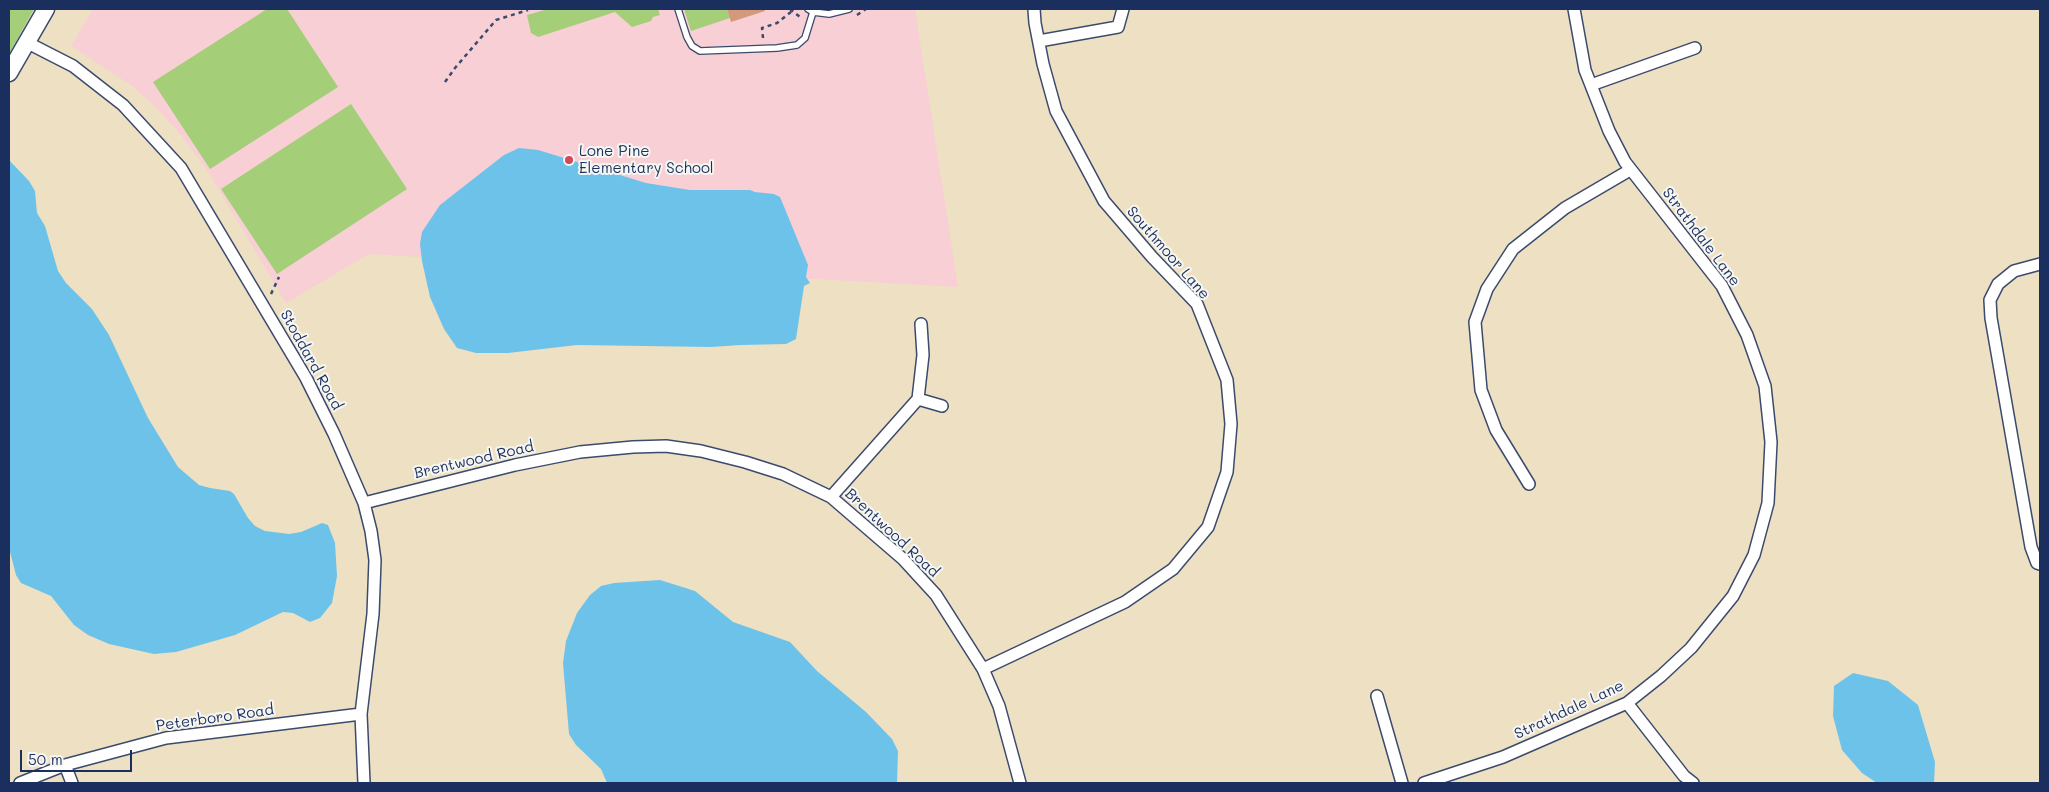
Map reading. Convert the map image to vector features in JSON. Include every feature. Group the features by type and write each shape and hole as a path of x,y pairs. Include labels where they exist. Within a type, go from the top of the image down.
{"street":[{"path":"9,73 46,9"},
{"name":"Southmoor Lane","path":"983,669 1125,602 1173,569 1208,527 1227,472 1230,434 1227,380 1197,304 1152,257 1104,201 1056,111 1039,41 1034,9"},
{"path":"1039,41 1118,27 1123,9"},
{"name":"Strathdale Lane","path":"1424,783 1503,757 1627,703 1661,676 1691,648 1733,596 1754,554 1768,503 1771,442 1765,386 1747,335 1722,286 1630,170 1609,131 1585,70 1574,9"},
{"name":"Stoddard Road","path":"26,42 73,66 123,105 181,168 262,301 306,378 364,503 371,531 375,560 373,614 361,714 364,783"},
{"path":"1591,85 1695,48"},
{"path":"1529,484 1496,430 1481,390 1475,322 1487,289 1513,249 1565,208 1630,170"},
{"path":"2040,264 2014,271 1998,284 1990,300 2031,547 2036,563 2040,564"},
{"path":"831,496 918,399 923,354 921,324"},
{"path":"918,399 942,406"},
{"name":"Brentwood Road","path":"364,503 515,464 616,448 666,446 701,451 783,474 831,496 903,560 936,595 983,669 999,706 1020,783"},
{"path":"1377,696 1402,783"},
{"path":"1627,703 1684,776 1693,783"},
{"name":"Peterboro Road","path":"20,783 65,765 166,738 361,714"},
{"path":"65,765 72,783"}],"lane":[{"path":"678,9 687,37 692,46 700,52 763,49 797,45 805,38 810,10 829,14 849,9"}],"path":[{"path":"445,82 454,68 496,20 529,9"},
{"path":"763,49 762,28 782,20 792,11"},
{"path":"262,301 274,289 279,277"}],"shaded area":[{"name":"Lone Pine Elementary School","path":"93,9 915,9 958,287 369,254 286,303 207,170 181,135 156,107 131,85 71,46"}],"green space":[{"path":"9,9 34,9 9,54"},
{"path":"267,9 287,9 338,87 210,169 153,82"},
{"path":"548,9 658,9 660,15 653,17 651,21 632,27 615,12 538,37 531,33 527,15"},
{"path":"684,9 727,9 730,18 691,31"},
{"path":"351,104 407,189 277,274 221,189"}],"water":[{"path":"519,148 538,150 646,183 690,190 750,190 774,194 780,197 808,265 806,277 810,283 804,286 796,339 786,344 711,347 577,345 508,353 476,353 457,348 444,329 430,297 422,261 420,244 422,232 440,205 504,155"},
{"path":"9,160 29,181 35,191 37,213 45,226 58,271 66,283 92,309 109,335 148,418 178,467 199,485 230,491 234,494 255,526 265,531 289,534 301,532 322,523 328,525 335,543 337,576 332,603 320,618 310,622 293,613 283,612 235,635 176,652 154,654 109,644 88,635 74,625 51,596 21,583 16,575 9,548"},
{"path":"660,580 695,591 733,622 790,642 817,671 866,712 892,739 898,751 897,783 607,783 601,769 576,745 569,734 563,663 566,641 577,613 590,595 601,586 614,583"},
{"path":"1853,673 1888,681 1918,705 1935,762 1934,783 1877,783 1862,773 1842,750 1833,716 1834,686"}],"building":[{"path":"727,9 764,9 765,11 731,22"}],"place":[{"name":"Lone Pine Elementary School","path":"569,160"}]}
